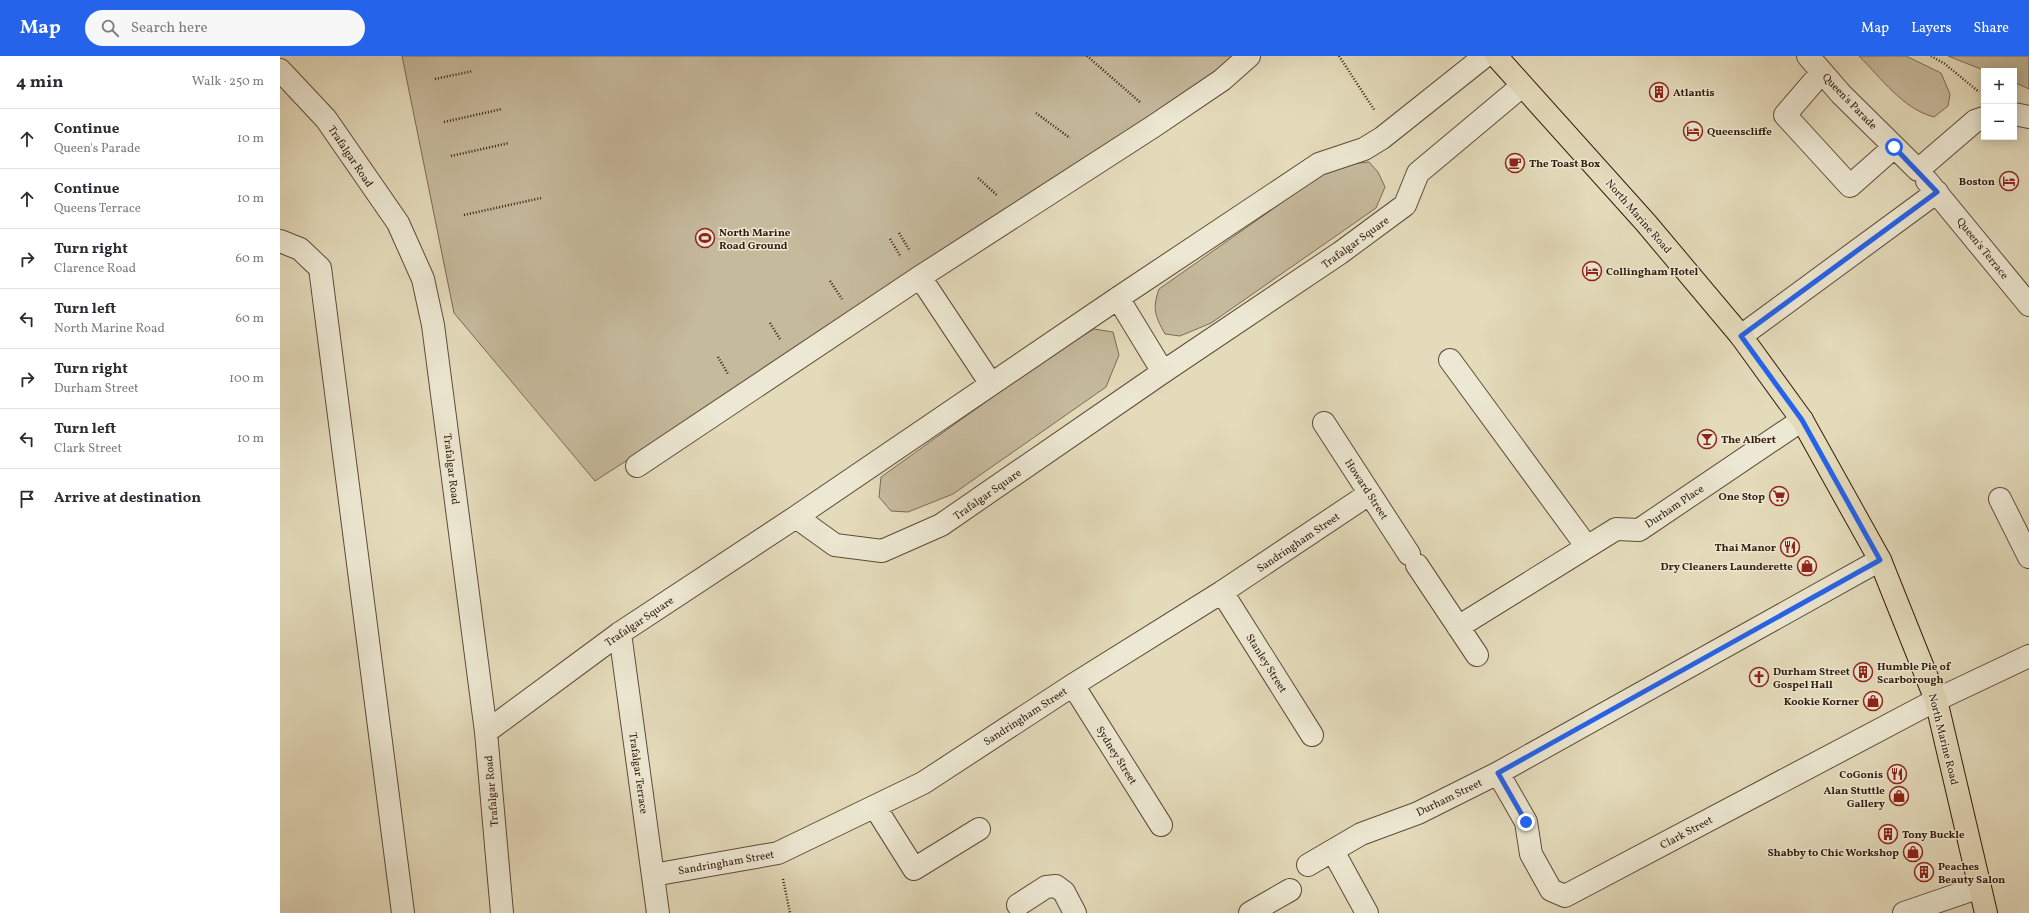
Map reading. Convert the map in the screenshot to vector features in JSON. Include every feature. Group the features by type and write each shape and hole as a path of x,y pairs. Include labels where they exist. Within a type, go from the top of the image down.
{"main road":[{"name":"North Marine Road","path":"1496,56 1646,223 1741,336 1802,420 1880,560 1936,700 1986,913"}],"street":[{"path":"637,466 920,277 1222,80 1249,56"},
{"name":"Trafalgar Square","path":"486,732 620,633 1319,164 1364,149 1391,132 1485,56"},
{"name":"Queen's Parade","path":"1808,56 1841,94 1918,170"},
{"name":"Trafalgar Road","path":"280,70 326,119 398,223 423,279 433,325 486,732 502,913"},
{"path":"1822,72 1784,115 1850,186 1894,147"},
{"name":"Trafalgar Square","path":"796,516 835,545 882,551 941,525 1163,372 1340,253 1405,205 1418,173 1522,86"},
{"path":"2017,115 2029,117"},
{"path":"1918,170 1975,121 1981,119"},
{"name":"Queen's Terrace","path":"1918,170 2029,305"},
{"path":"1741,336 1937,192"},
{"path":"280,241 300,249 320,268 403,913"},
{"path":"920,277 991,384"},
{"path":"1118,298 1163,372"},
{"path":"1450,360 1586,547"},
{"name":"Durham Place","path":"1458,627 1616,529 1639,530 1802,420"},
{"name":"Howard Street","path":"1324,423 1369,494 1477,655"},
{"name":"Sandringham Street","path":"653,875 778,853 922,783 1222,592 1369,494"},
{"path":"2000,499 2029,557"},
{"name":"Durham Street","path":"1308,865 1361,834 1418,813 1498,773 1880,560"},
{"name":"Stanley Street","path":"1222,592 1312,734"},
{"name":"Trafalgar Terrace","path":"620,633 658,913"},
{"path":"1936,700 2029,656"},
{"name":"Sydney Street","path":"1074,685 1161,825"},
{"name":"Clark Street","path":"1498,773 1526,822 1531,854 1551,890 1565,896 1936,700"},
{"path":"875,807 914,869 979,829"},
{"path":"1333,851 1367,913"},
{"path":"1018,905 1046,887 1056,886 1064,892 1075,913"},
{"path":"1904,913 1980,886"},
{"path":"1253,912 1290,890"}],"path":[{"path":"1087,56 1143,104"},
{"path":"1339,56 1379,118 1391,132"},
{"path":"1931,56 1945,64 1981,94"},
{"path":"434,79 473,71"},
{"path":"444,122 502,109"},
{"path":"1036,113 1070,138"},
{"path":"451,156 509,143"},
{"path":"978,178 1000,198"},
{"path":"464,215 541,198"},
{"path":"899,233 913,256"},
{"path":"890,239 904,262"},
{"path":"830,281 844,302"},
{"path":"770,323 782,343"},
{"path":"718,357 729,374"},
{"path":"778,853 790,913"}],"shaded area":[{"name":"North Marine Road Ground","path":"402,56 1234,56 1206,85 1088,163 595,481 454,313"},
{"path":"1859,56 1906,56 1941,73 1950,94 1948,106 1934,117 1912,107 1893,92"},
{"path":"1948,56 2029,56 2029,89 2017,83 2017,68 1981,69"},
{"path":"1369,162 1378,172 1385,187 1376,208 1211,323 1180,336 1165,334 1157,317 1155,307 1159,289 1324,173 1350,164"},
{"path":"1094,329 1113,332 1119,355 1106,387 953,494 908,512 891,511 879,497 881,477 1061,348"}],"place":[{"name":"Atlantis","path":"1659,92"},
{"name":"Queenscliffe","path":"1693,131"},
{"name":"The Toast Box","path":"1515,163"},
{"name":"Boston","path":"2009,181"},
{"name":"North Marine Road Ground","path":"705,238"},
{"name":"Collingham Hotel","path":"1592,271"},
{"name":"The Albert","path":"1707,439"},
{"name":"One Stop","path":"1779,496"},
{"name":"Thai Manor","path":"1790,547"},
{"name":"Dry Cleaners Launderette","path":"1807,566"},
{"name":"Humble Pie of Scarborough","path":"1863,672"},
{"name":"Durham Street Gospel Hall","path":"1759,677"},
{"name":"Kookie Korner","path":"1873,701"},
{"name":"CoGonis","path":"1897,774"},
{"name":"Alan Stuttle Gallery","path":"1899,796"},
{"name":"Tony Buckle","path":"1888,834"},
{"name":"Shabby to Chic Workshop","path":"1913,852"},
{"name":"Peaches Beauty Salon","path":"1924,872"}],"route":[{"path":"1526,822 1498,773 1880,560 1802,420 1741,336 1937,192 1918,170 1894,147"}]}
